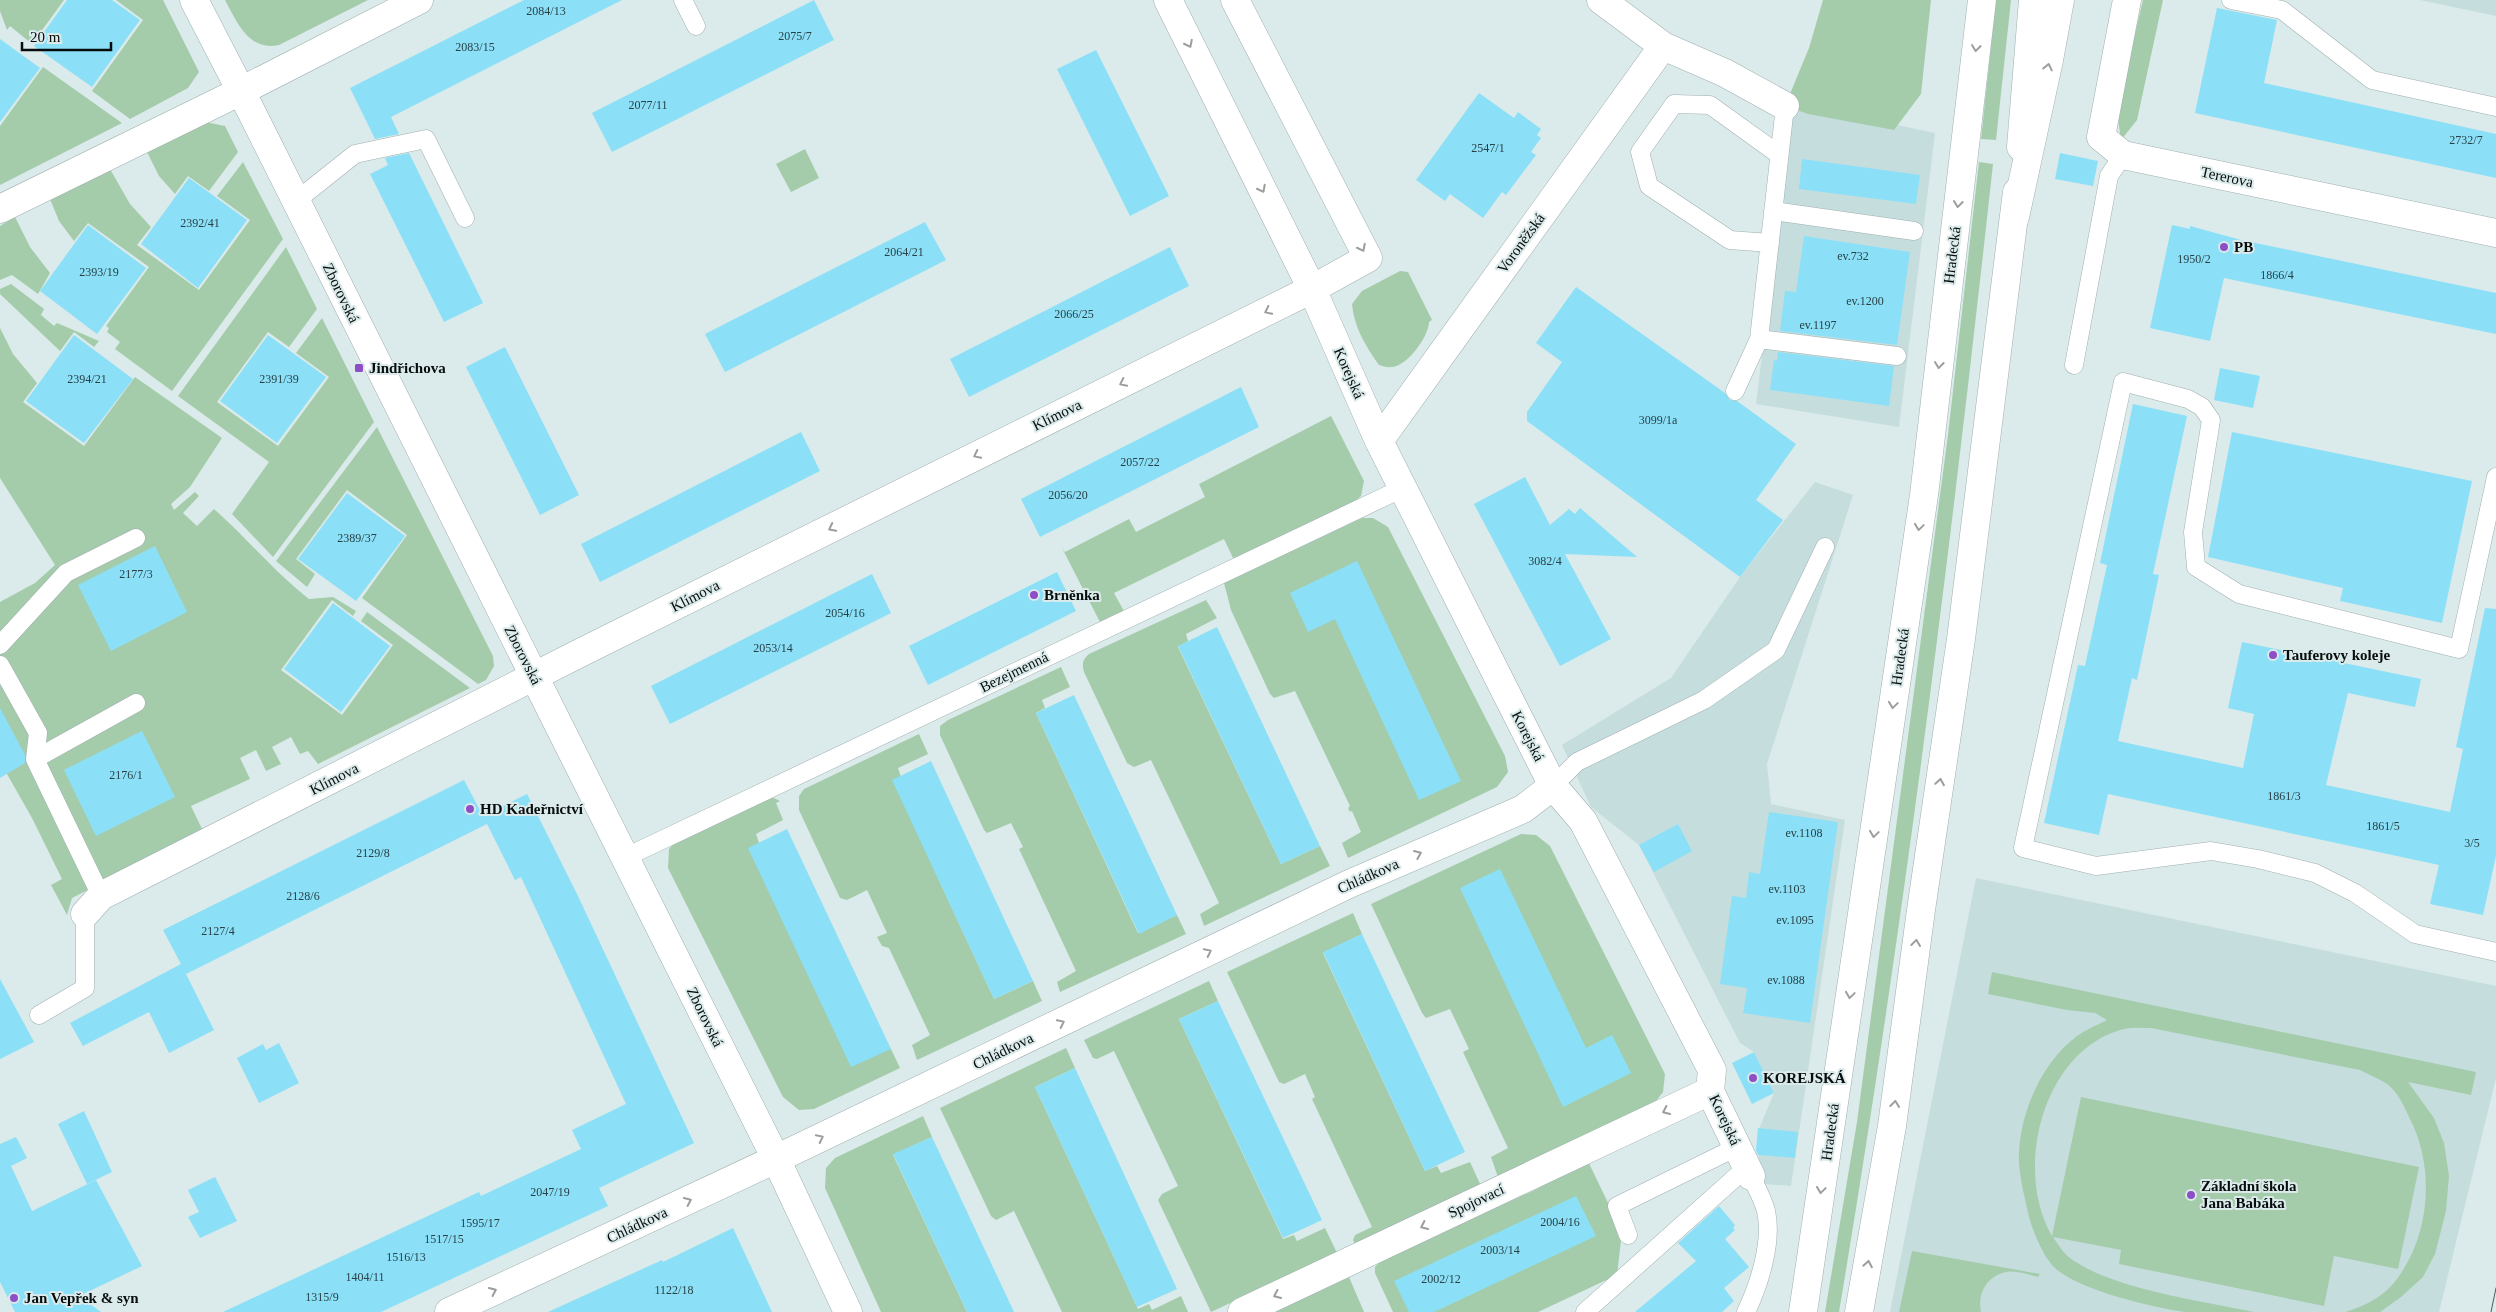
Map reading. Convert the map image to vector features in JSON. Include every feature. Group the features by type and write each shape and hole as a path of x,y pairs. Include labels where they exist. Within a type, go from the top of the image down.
{"main road":[{"name":"Zborovská","path":"194,0 533,677 626,857 776,1159 848,1312"},
{"path":"0,209 241,91 419,0"},
{"name":"Korejská","path":"1168,0 1312,289 1379,441 1553,786 1583,821 1712,1070 1710,1090 1745,1163"},
{"path":"1235,0 1368,258 1312,289"},
{"path":"1602,0 1663,46 1725,73 1785,106"},
{"name":"Hradecká","path":"1803,1312 1924,495 1982,0"},
{"path":"1859,1312 1892,1126 1920,910 1961,639 2015,217 2033,0"},
{"path":"2015,217 2060,0"},
{"name":"Tererova","path":"2127,0 2101,137 2123,155 2496,233"},
{"name":"Voroněžská","path":"1379,441 1663,46"},
{"name":"Klímova","path":"93,905 533,677 1312,289"},
{"name":"Chládkova","path":"449,1312 776,1159 1349,884 1523,809 1553,786"},
{"name":"Spojovací","path":"1242,1312 1710,1090"}],"lane":[{"path":"683,0 696,26"},
{"path":"2231,0 2282,10 2372,80 2496,107"},
{"path":"1770,243 1730,240 1649,186 1640,152 1674,104 1692,104 1710,105 1778,154"},
{"path":"1735,391 1759,339 1774,211 1778,154 1785,106"},
{"path":"296,201 355,154 426,138 465,218"},
{"path":"2074,365 2109,176 2123,155"},
{"path":"1774,211 1914,231"},
{"path":"1759,339 1896,356"},
{"path":"2496,478 2459,649 2239,594 2196,567 2193,532 2211,420 2202,407 2188,399 2123,382 2023,848 2096,866 2211,851 2258,859 2315,872 2355,893 2416,934 2496,952"},
{"name":"Bezejmenná","path":"626,857 1403,488"},
{"path":"0,645 66,572 136,538"},
{"path":"1553,786 1577,762 1704,700 1776,650 1825,547"},
{"path":"0,666 38,733 35,759 93,905 84,988 40,1015"},
{"path":"35,759 136,703"},
{"path":"1628,1235 1617,1206 1745,1163"},
{"path":"1585,1312 1745,1163"},
{"path":"1745,1163 1766,1211 1768,1228 1756,1293 1746,1312"}],"shaded area":[{"path":"2420,0 2496,0 2496,16"},
{"path":"1793,103 1935,133 1899,427 1756,404"},
{"path":"1815,482 1853,495 1767,764 1771,804 1845,820 1791,1186 1762,1184 1759,1168 1759,1129 1774,1093 1754,1052 1740,1043 1639,845 1591,807 1562,745 1671,678 1740,577"},
{"name":"Základní škola Jana Babáka","path":"1976,878 2496,986 2496,1078 2439,1312 1890,1312"}],"green space":[{"path":"0,0 64,0 32,44 10,26 7,30 0,11"},
{"path":"116,0 163,0 199,72 188,88 130,119 92,91 143,20"},
{"path":"225,0 368,0 279,45 269,46 252,40 245,33 239,26"},
{"path":"1823,0 1931,0 1921,94 1894,130 1808,114 1785,106 1809,48"},
{"path":"1996,0 2011,0 1996,140 1981,139"},
{"path":"2143,0 2163,0 2137,120 2121,140 2117,112"},
{"path":"43,67 122,123 0,185 0,126"},
{"path":"205,122 225,126 238,152 209,191 188,176 175,194 159,176 146,150"},
{"path":"805,149 819,178 791,192 776,164"},
{"path":"243,162 283,239 172,391 115,349 120,342 107,332 109,328 106,326 149,267 88,223 74,241 59,221 50,199 110,169 130,204 151,227 137,245 199,290 250,220 217,196"},
{"path":"1979,162 1993,164 1943,596 1905,883 1839,1312 1825,1312 1857,1122 1948,435"},
{"path":"15,217 30,247 50,273 38,294 12,275 0,280 0,226"},
{"path":"286,247 317,309 289,347 268,332 217,402 278,446 329,377 296,353 322,318 374,422 273,557 232,514 269,462 178,396"},
{"path":"1400,271 1408,272 1432,320 1429,322 1425,335 1416,350 1404,362 1397,366 1387,367 1379,365 1365,344 1355,321 1352,304 1362,291"},
{"path":"11,284 44,309 41,315 54,326 57,323 99,341 94,347 74,332 60,351 0,294 0,289"},
{"path":"0,328 13,354 37,383 23,402 84,446 135,377 222,438 190,487 171,504 174,510 195,492 199,496 183,513 197,526 214,509 284,578 309,599 333,597 356,611 353,616 332,600 281,670 342,715 393,645 361,621 367,612 470,688 318,764 308,751 300,754 291,737 272,747 281,764 266,771 256,750 240,758 250,779 191,806 203,831 72,898 67,915 51,885 62,879 32,818 7,774 0,709 0,602 35,583 55,565 0,478"},
{"path":"1331,416 1364,481 1361,496 1351,505 1234,560 1224,539 1114,593 1125,613 1101,624 1062,548 1065,552 1129,519 1136,532 1205,497 1199,484"},
{"path":"377,427 493,656 494,666 486,680 478,684 362,598 407,535 347,490 296,559 315,574 307,587 276,561"},
{"path":"1362,518 1373,518 1388,527 1505,756 1508,772 1497,787 1348,858 1342,843 1361,832 1352,811 1350,812 1348,808 1350,806 1295,691 1274,698 1270,694 1231,610 1224,583"},
{"path":"1206,600 1217,618 1186,634 1188,641 1178,647 1281,864 1320,846 1330,866 1204,926 1200,914 1219,903 1151,760 1134,767 1127,763 1084,672 1083,664 1089,654"},
{"path":"1061,667 1070,687 1042,700 1045,708 1036,713 1138,933 1177,915 1186,934 1060,992 1057,982 1076,971 1019,849 1023,847 1011,823 987,833 984,830 940,735 940,726 948,720"},
{"path":"919,734 928,754 898,768 926,852 994,999 1033,981 1042,1001 917,1060 912,1045 930,1035 889,948 882,946 877,937 887,933 867,890 847,900 840,898 799,810 799,796 804,789"},
{"path":"770,796 780,801 776,803 783,820 756,834 759,843 891,1049 900,1068 814,1109 799,1110 783,1097 668,868 669,849 676,841"},
{"path":"1521,834 1536,835 1550,846 1665,1074 1663,1092 1653,1105 1498,1177 1491,1157 1508,1148 1463,1052 1469,1049 1450,1009 1426,1018 1422,1013 1371,904"},
{"path":"1353,913 1362,934 1323,953 1425,1171 1437,1166 1441,1173 1470,1162 1481,1186 1355,1244 1353,1240 1355,1235 1372,1227 1312,1099 1315,1097 1305,1074 1284,1084 1279,1082 1227,972"},
{"path":"1992,972 2476,1072 2471,1095 2408,1082 2434,1118 2444,1143 2449,1176 2446,1211 2435,1254 2423,1277 2401,1297 2380,1312 2345,1312 2383,1294 2393,1284 2415,1246 2421,1225 2425,1204 2424,1160 2410,1119 2401,1100 2391,1087 2360,1070 2151,1028 2124,1029 2096,1041 2073,1060 2055,1086 2043,1115 2036,1147 2035,1179 2041,1209 2052,1236 2081,1097 2419,1167 2398,1269 2334,1256 2324,1306 2119,1264 2121,1250 2053,1237 2070,1258 2088,1269 2109,1278 2158,1292 2254,1312 2185,1312 2137,1302 2100,1291 2068,1277 2056,1269 2046,1257 2034,1232 2022,1187 2019,1152 2024,1120 2036,1088 2054,1059 2077,1036 2107,1020 2095,1013 2067,1010 1988,994"},
{"path":"1209,981 1218,1001 1179,1019 1283,1239 1294,1235 1297,1241 1325,1228 1337,1253 1211,1312 1158,1200 1162,1194 1178,1186 1114,1051 1097,1059 1093,1058 1084,1040"},
{"path":"1066,1048 1075,1068 1035,1087 1138,1309 1149,1304 1152,1310 1181,1296 1188,1312 1062,1312 1014,1211 996,1220 991,1216 940,1108"},
{"path":"923,1116 932,1137 893,1155 967,1312 881,1312 825,1188 826,1168 835,1158"},
{"path":"1585,1155 1622,1232 1617,1275 1538,1312 1393,1312 1375,1273 1375,1267 1380,1262 1541,1187 1539,1180"},
{"path":"1912,1251 2040,1274 2038,1277 2011,1272 1994,1277 1982,1292 1981,1312 1899,1312"},
{"path":"1349,1277 1364,1312 1273,1312"}],"building":[{"path":"67,0 112,0 140,20 92,87 34,46"},
{"path":"524,0 622,0 391,117 399,134 375,139 350,88"},
{"path":"814,0 834,40 612,152 592,113"},
{"path":"2217,8 2277,20 2264,83 2496,134 2496,178 2195,113"},
{"path":"0,39 40,68 0,122"},
{"path":"1096,50 1169,196 1130,216 1057,69"},
{"path":"1479,93 1514,118 1518,112 1541,129 1537,135 1541,138 1531,152 1536,155 1506,195 1502,192 1483,218 1450,194 1445,201 1416,180"},
{"path":"409,153 483,303 444,322 370,174 388,165 385,158"},
{"path":"2060,153 2098,161 2093,186 2055,179"},
{"path":"1802,159 1920,175 1916,204 1799,189"},
{"path":"189,178 247,220 198,288 141,244"},
{"path":"925,222 946,260 725,372 705,334"},
{"path":"88,225 146,268 97,334 40,291"},
{"path":"2172,225 2190,229 2190,226 2241,240 2496,293 2496,334 2224,278 2210,341 2150,328"},
{"path":"1804,236 1910,252 1897,345 1780,331 1785,291 1796,292"},
{"path":"1170,247 1189,286 969,397 950,359"},
{"path":"1576,287 1725,393 1730,400 1737,401 1796,444 1756,500 1783,520 1740,577 1527,421 1527,412 1562,362 1536,343"},
{"path":"74,335 133,379 84,443 26,401"},
{"path":"268,335 326,377 277,443 220,401"},
{"path":"505,347 579,495 540,515 466,367"},
{"path":"1778,352 1894,366 1889,406 1770,390 1774,360 1777,361"},
{"path":"2220,368 2260,376 2253,408 2214,400"},
{"path":"1241,387 1259,427 1040,537 1021,499"},
{"name":"Tauferovy koleje","path":"2133,404 2187,416 2153,574 2159,575 2137,680 2132,678 2118,741 2243,768 2254,714 2228,708 2242,642 2421,679 2415,707 2348,693 2326,785 2450,812 2463,749 2456,747 2485,608 2496,609 2496,856 2483,915 2430,904 2439,865 2108,794 2099,835 2044,823 2078,665 2085,666 2107,565 2100,563"},
{"path":"801,432 820,471 600,582 581,544"},
{"path":"2232,432 2472,481 2442,623 2340,601 2343,588 2208,557"},
{"path":"1525,477 1550,525 1569,509 1575,514 1580,508 1637,557 1565,554 1611,639 1560,666 1474,504"},
{"path":"347,493 405,536 356,601 298,559"},
{"path":"155,546 187,612 111,651 78,585"},
{"path":"1357,561 1461,781 1419,800 1335,619 1308,632 1290,593"},
{"path":"1057,572 1076,611 928,685 909,646"},
{"path":"872,574 891,613 670,724 651,686"},
{"path":"333,603 390,646 341,712 284,669"},
{"path":"1217,627 1320,846 1281,864 1178,646"},
{"path":"1074,695 1177,915 1139,934 1036,713"},
{"path":"0,708 25,755 25,763 0,778"},
{"path":"142,731 175,797 96,836 64,770"},
{"path":"931,761 1033,981 994,999 892,780"},
{"path":"464,780 483,816 527,794 577,894 694,1143 599,1188 608,1206 381,1312 223,1312 479,1192 481,1196 581,1149 572,1130 626,1104 521,877 515,880 487,824 186,974 214,1030 169,1053 149,1012 83,1046 70,1023 181,964 163,930"},
{"path":"1769,812 1838,822 1810,1023 1743,1013 1747,988 1720,984 1732,896 1746,898 1749,872 1760,874"},
{"path":"1678,824 1692,851 1654,872 1639,845"},
{"path":"787,829 891,1049 851,1067 748,848"},
{"path":"1500,869 1586,1048 1612,1035 1631,1073 1563,1107 1460,888"},
{"path":"1362,934 1465,1152 1425,1171 1323,952"},
{"path":"0,979 34,1042 0,1059"},
{"path":"1218,1001 1322,1220 1283,1238 1179,1019"},
{"path":"279,1043 299,1083 259,1103 237,1058 263,1044 266,1050"},
{"name":"KOREJSKÁ","path":"1754,1052 1774,1093 1752,1104 1732,1063"},
{"path":"1075,1068 1177,1289 1137,1307 1035,1087"},
{"path":"84,1111 112,1172 87,1184 58,1124"},
{"path":"1758,1128 1798,1132 1795,1158 1758,1155 1756,1150"},
{"path":"16,1137 27,1158 11,1166 32,1211 96,1180 142,1266 79,1296 101,1312 15,1312 0,1282 0,1144"},
{"path":"932,1137 1014,1312 967,1312 893,1154"},
{"path":"215,1177 237,1221 200,1238 188,1217 199,1212 188,1190"},
{"path":"1576,1196 1596,1236 1434,1312 1409,1312 1394,1281"},
{"path":"1719,1206 1735,1225 1733,1228 1735,1230 1725,1239 1749,1267 1724,1288 1734,1301 1722,1312 1635,1312 1696,1261 1678,1243"},
{"path":"733,1228 772,1312 548,1312 662,1260 663,1262"}],"tram line":[{"path":"2491,1312 2496,1288"}],"place":[{"name":"PB","path":"2224,247"},
{"name":"Jindřichova","path":"359,368"},
{"name":"Brněnka","path":"1034,595"},
{"name":"Tauferovy koleje","path":"2273,655"},
{"name":"HD Kadeřnictví","path":"470,809"},
{"name":"KOREJSKÁ","path":"1753,1078"},
{"name":"Základní škola Jana Babáka","path":"2191,1195"},
{"name":"Jan Vepřek & syn","path":"14,1298"}]}
